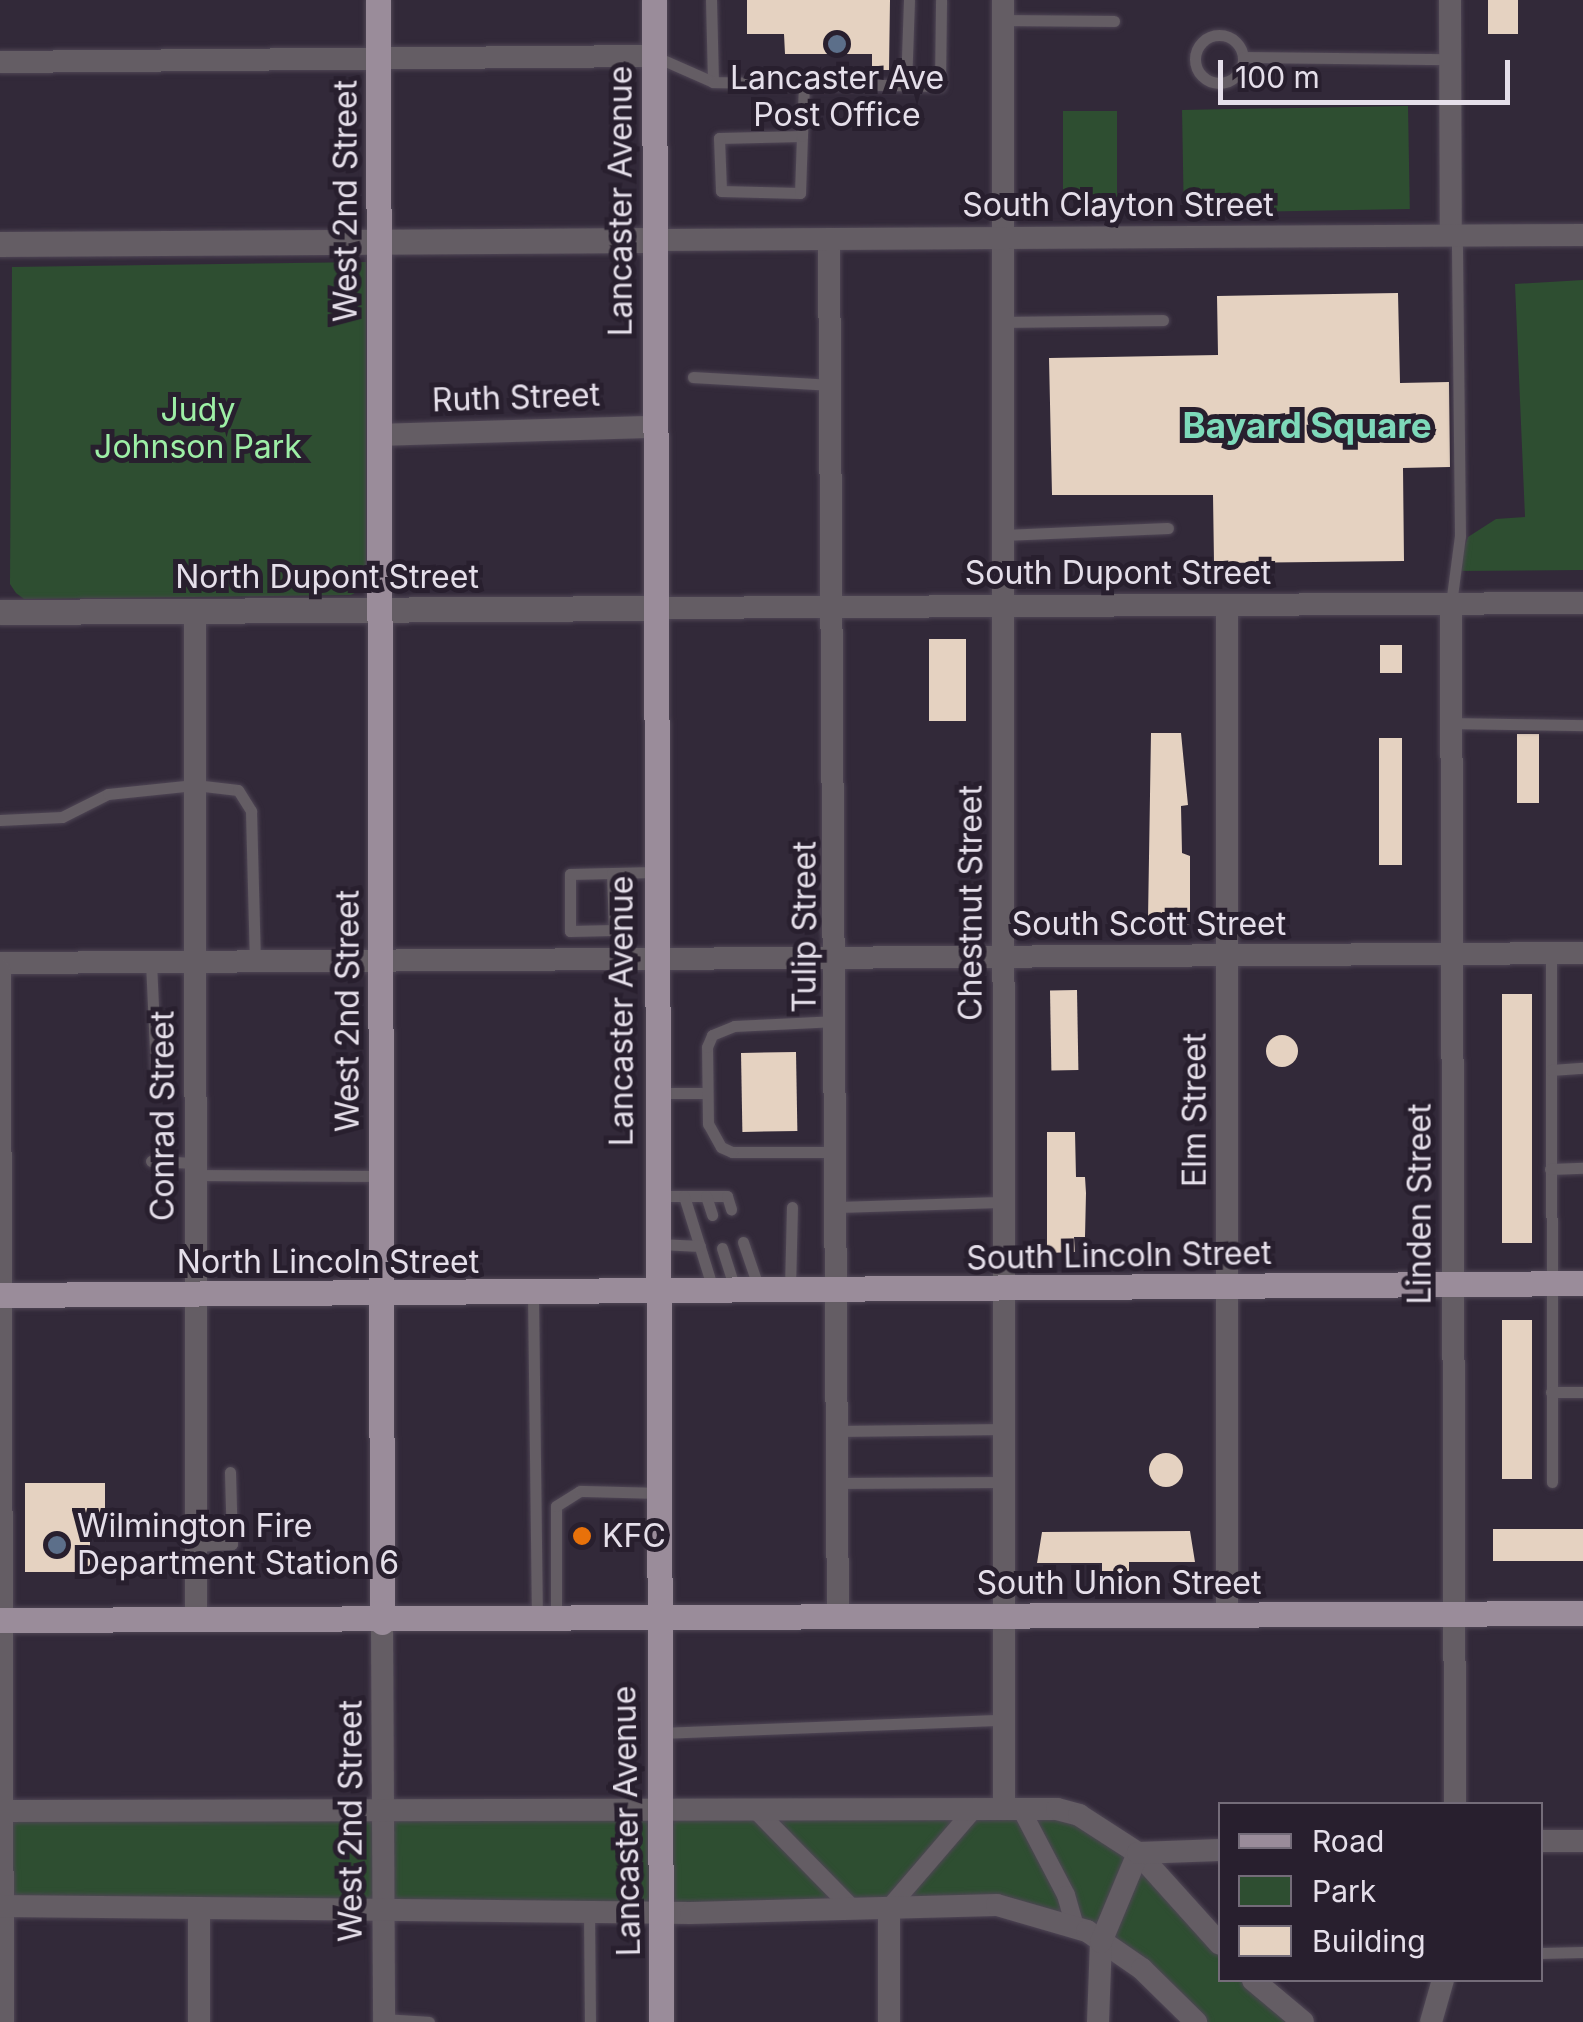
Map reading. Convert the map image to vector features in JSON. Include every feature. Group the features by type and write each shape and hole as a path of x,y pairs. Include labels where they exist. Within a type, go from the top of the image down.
{"main road":[{"name":"West 2nd Street","path":"378,0 382,1622"},
{"name":"Lancaster Avenue","path":"654,0 656,1617 661,2022"},
{"name":"South Lincoln Street","path":"655,1293 1583,1283"},
{"name":"North Lincoln Street","path":"0,1295 655,1293"},
{"name":"South Union Street","path":"1,1620 547,1622 656,1617 1583,1613"}],"street":[{"path":"1450,0 1454,235"},
{"name":"Chestnut Street","path":"1002,10 1004,1720 1012,1806"},
{"path":"0,62 654,56"},
{"name":"South Clayton Street","path":"654,240 1583,234"},
{"name":"Tulip Street","path":"829,238 836,607 838,958 834,1292 838,1616"},
{"path":"0,244 654,240"},
{"name":"Ruth Street","path":"379,434 654,427"},
{"name":"South Dupont Street","path":"654,608 1583,603"},
{"name":"Linden Street","path":"1451,604 1456,1802"},
{"name":"Elm Street","path":"1227,605 1227,1615"},
{"name":"North Dupont Street","path":"0,612 654,608"},
{"name":"Conrad Street","path":"195,611 196,1295 204,1462 196,1546 196,1621"},
{"name":"South Scott Street","path":"0,963 1583,953"},
{"path":"0,971 3,2022"},
{"name":"West 2nd Street","path":"382,1622 384,2021"},
{"path":"1,1811 1012,1806 1079,1814 1138,1852 1218,1942"},
{"path":"1012,1806 1066,1895 1074,1926"},
{"path":"890,2022 890,1908 976,1807"},
{"path":"754,1808 853,1909"},
{"path":"1543,1841 1583,1841"},
{"path":"1138,1852 1218,1850"},
{"path":"1098,2022 1101,1942 1138,1852"},
{"path":"1,1906 384,1910 997,1906 1074,1926 1142,1969 1196,2022"},
{"path":"199,1908 200,2022"},
{"path":"1255,1982 1303,2022"},
{"path":"1432,2022 1442,1982"}],"lane":[{"path":"712,0 713,82"},
{"path":"906,86 909,0"},
{"path":"654,56 713,82 940,86 941,0"},
{"path":"1002,10 1114,21"},
{"path":"1220,35 1238,44 1243,57 1237,76 1222,84 1206,79 1195,63 1198,47 1220,35"},
{"path":"1243,57 1450,58"},
{"path":"802,136 719,138 721,191 800,193 804,85"},
{"path":"1451,604 1460,536 1454,235"},
{"path":"1003,322 1163,320"},
{"path":"692,377 832,385"},
{"path":"1003,535 1168,528"},
{"path":"1452,723 1583,725"},
{"path":"0,820 62,817 108,794 195,786 238,790 252,811 256,962"},
{"path":"612,873 614,930 570,931 570,874 612,873 655,872"},
{"path":"1551,954 1552,1482"},
{"path":"151,962 156,1074"},
{"path":"836,1152 732,1152 713,1137 707,1094 707,1047 722,1029 837,1021"},
{"path":"1551,1070 1583,1068"},
{"path":"655,1093 707,1094"},
{"path":"151,1162 196,1169 381,1176"},
{"path":"1550,1169 1583,1168"},
{"path":"655,1196 728,1196 731,1209"},
{"path":"684,1196 700,1246 737,1293"},
{"path":"706,1196 712,1215"},
{"path":"835,1206 1003,1202"},
{"path":"790,1292 792,1207"},
{"path":"737,1293 742,1242"},
{"path":"655,1244 700,1246"},
{"path":"722,1248 737,1293"},
{"path":"534,1294 547,1622"},
{"path":"1551,1392 1583,1392"},
{"path":"836,1431 1004,1429"},
{"path":"196,1546 232,1544 230,1472"},
{"path":"836,1483 1004,1482"},
{"path":"547,1622 556,1506 580,1491 656,1493"},
{"path":"660,1732 1004,1720"},
{"path":"589,1910 590,2022"},
{"path":"1543,1953 1583,1952"},
{"path":"384,2021 430,2022"}],"green space":[{"path":"1408,106 1410,209 1184,213 1182,110"},
{"path":"1063,111 1117,111 1117,199 1063,199"},
{"name":"Judy Johnson Park","path":"366,262 366,587 351,595 24,599 16,593 10,584 12,267"},
{"path":"1583,280 1583,570 1456,571 1468,537 1496,519 1525,517 1515,284"},
{"path":"0,1811 1079,1815 1218,1942 1218,1982 1255,1982 1303,2022 1196,2022 1142,1969 1024,1910 0,1906"}],"building":[{"name":"Lancaster Ave Post Office","path":"747,0 890,0 889,70 872,70 872,54 785,54 784,34 747,34"},
{"path":"1488,0 1518,0 1518,34 1488,34"},
{"path":"1398,293 1400,383 1449,382 1450,467 1403,468 1404,561 1214,563 1213,495 1052,495 1049,358 1218,355 1217,296"},
{"path":"929,639 966,639 966,721 929,721"},
{"path":"1380,645 1402,645 1402,673 1380,673"},
{"path":"1151,733 1181,733 1188,805 1181,806 1182,853 1190,856 1190,924 1183,926 1153,926 1148,919"},
{"path":"1517,734 1539,734 1539,803 1517,803"},
{"path":"1379,738 1402,738 1402,865 1379,865"},
{"path":"1050,990 1077,990 1078,1070 1051,1070"},
{"path":"1502,994 1532,994 1532,1243 1502,1243"},
{"path":"1282,1035 1293,1040 1298,1051 1293,1062 1282,1067 1271,1062 1266,1051 1271,1040"},
{"path":"796,1052 797,1131 742,1132 741,1053"},
{"path":"1047,1132 1075,1132 1076,1177 1085,1177 1086,1193 1085,1237 1074,1237 1075,1252 1047,1253"},
{"path":"1502,1320 1532,1320 1532,1479 1502,1479"},
{"path":"1166,1453 1178,1458 1183,1470 1178,1482 1166,1487 1154,1482 1149,1470 1154,1458"},
{"name":"Wilmington Fire Department Station 6","path":"25,1483 105,1483 105,1518 90,1518 90,1572 25,1572"},
{"path":"1493,1529 1583,1529 1583,1561 1493,1561"},
{"path":"1190,1531 1195,1562 1129,1562 1129,1571 1102,1571 1102,1563 1037,1563 1042,1532"}],"place":[{"name":"Lancaster Ave Post Office","path":"837,44"},
{"name":"KFC","path":"582,1536"},
{"name":"Wilmington Fire Department Station 6","path":"57,1545"}],"district":[{"name":"Bayard Square","path":"1307,425"}]}
